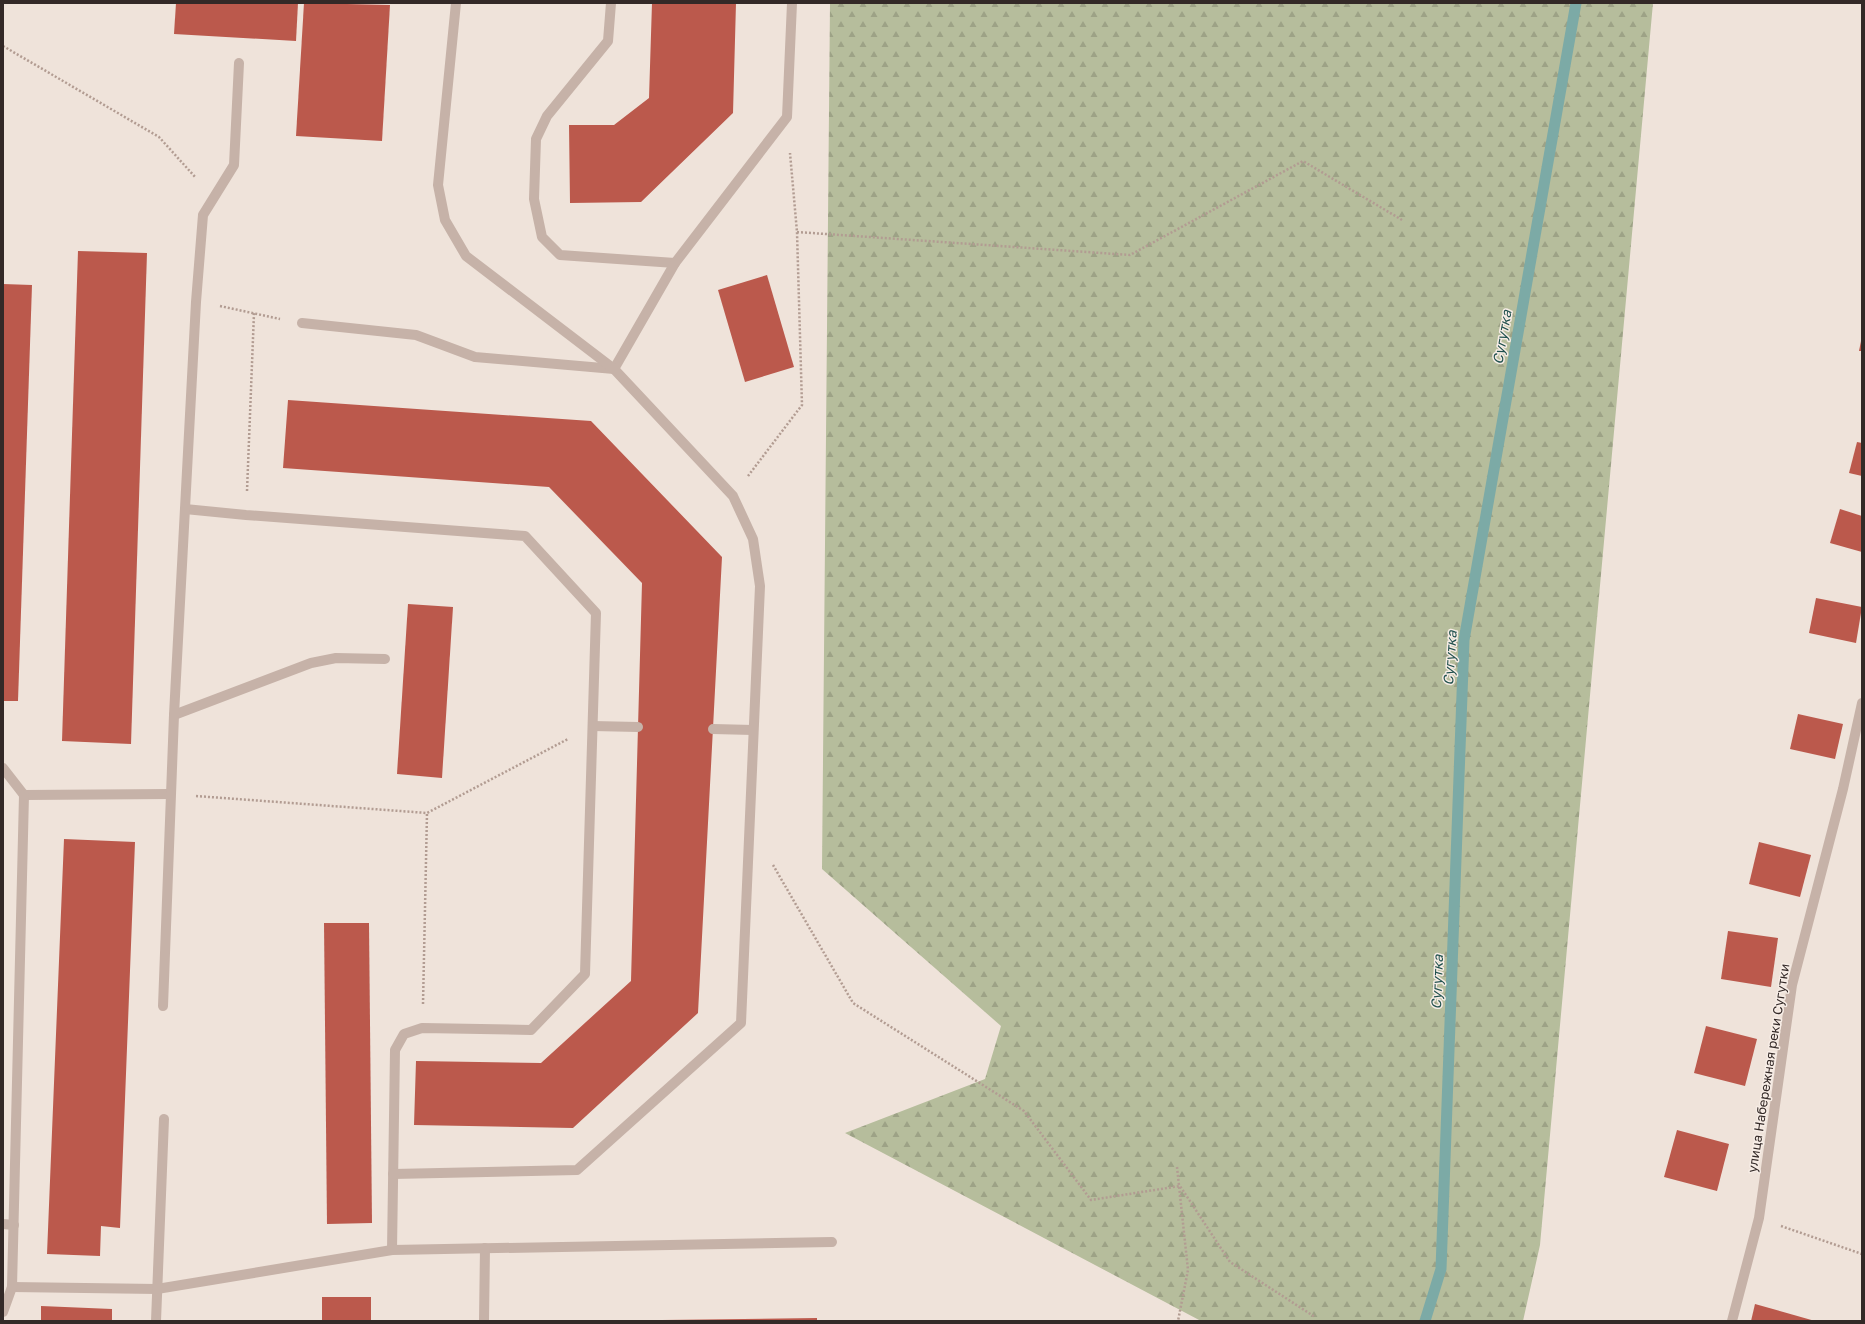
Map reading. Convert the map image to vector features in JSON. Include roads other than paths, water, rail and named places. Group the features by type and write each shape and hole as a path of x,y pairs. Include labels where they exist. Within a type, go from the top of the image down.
{"street":[{"path":"393,1174 577,1170 741,1023 760,586 753,539 732,496 614,369 466,256 445,220 438,185 456,3"},
{"path":"611,3 608,40 547,116 536,139 534,198 542,237 560,255 675,263"},
{"path":"614,369 675,263 787,117 792,3"},
{"path":"162,1006 170,794 184,509 196,302 203,215 234,165 239,63"},
{"path":"302,323 416,335 475,357 614,369"},
{"path":"184,509 525,536 596,614 586,974 531,1030 422,1028 404,1034 395,1050 392,1250"},
{"path":"174,716 311,663 336,658 384,660"},
{"name":"улица Набережная реки Сугутки","path":"1732,1321 1759,1218 1792,985 1843,789 1862,704"},
{"path":"593,726 638,727"},
{"path":"713,729 753,730"},
{"path":"3,768 24,795 12,1287 3,1312"},
{"path":"24,795 170,794"},
{"path":"156,1321 164,1119"},
{"path":"3,1224 14,1225"},
{"path":"12,1287 157,1289 392,1250 832,1242"},
{"path":"484,1321 485,1248"}],"waterway":[{"name":"Сугутка","path":"1425,1321 1441,1269 1464,640 1576,3"}]}
